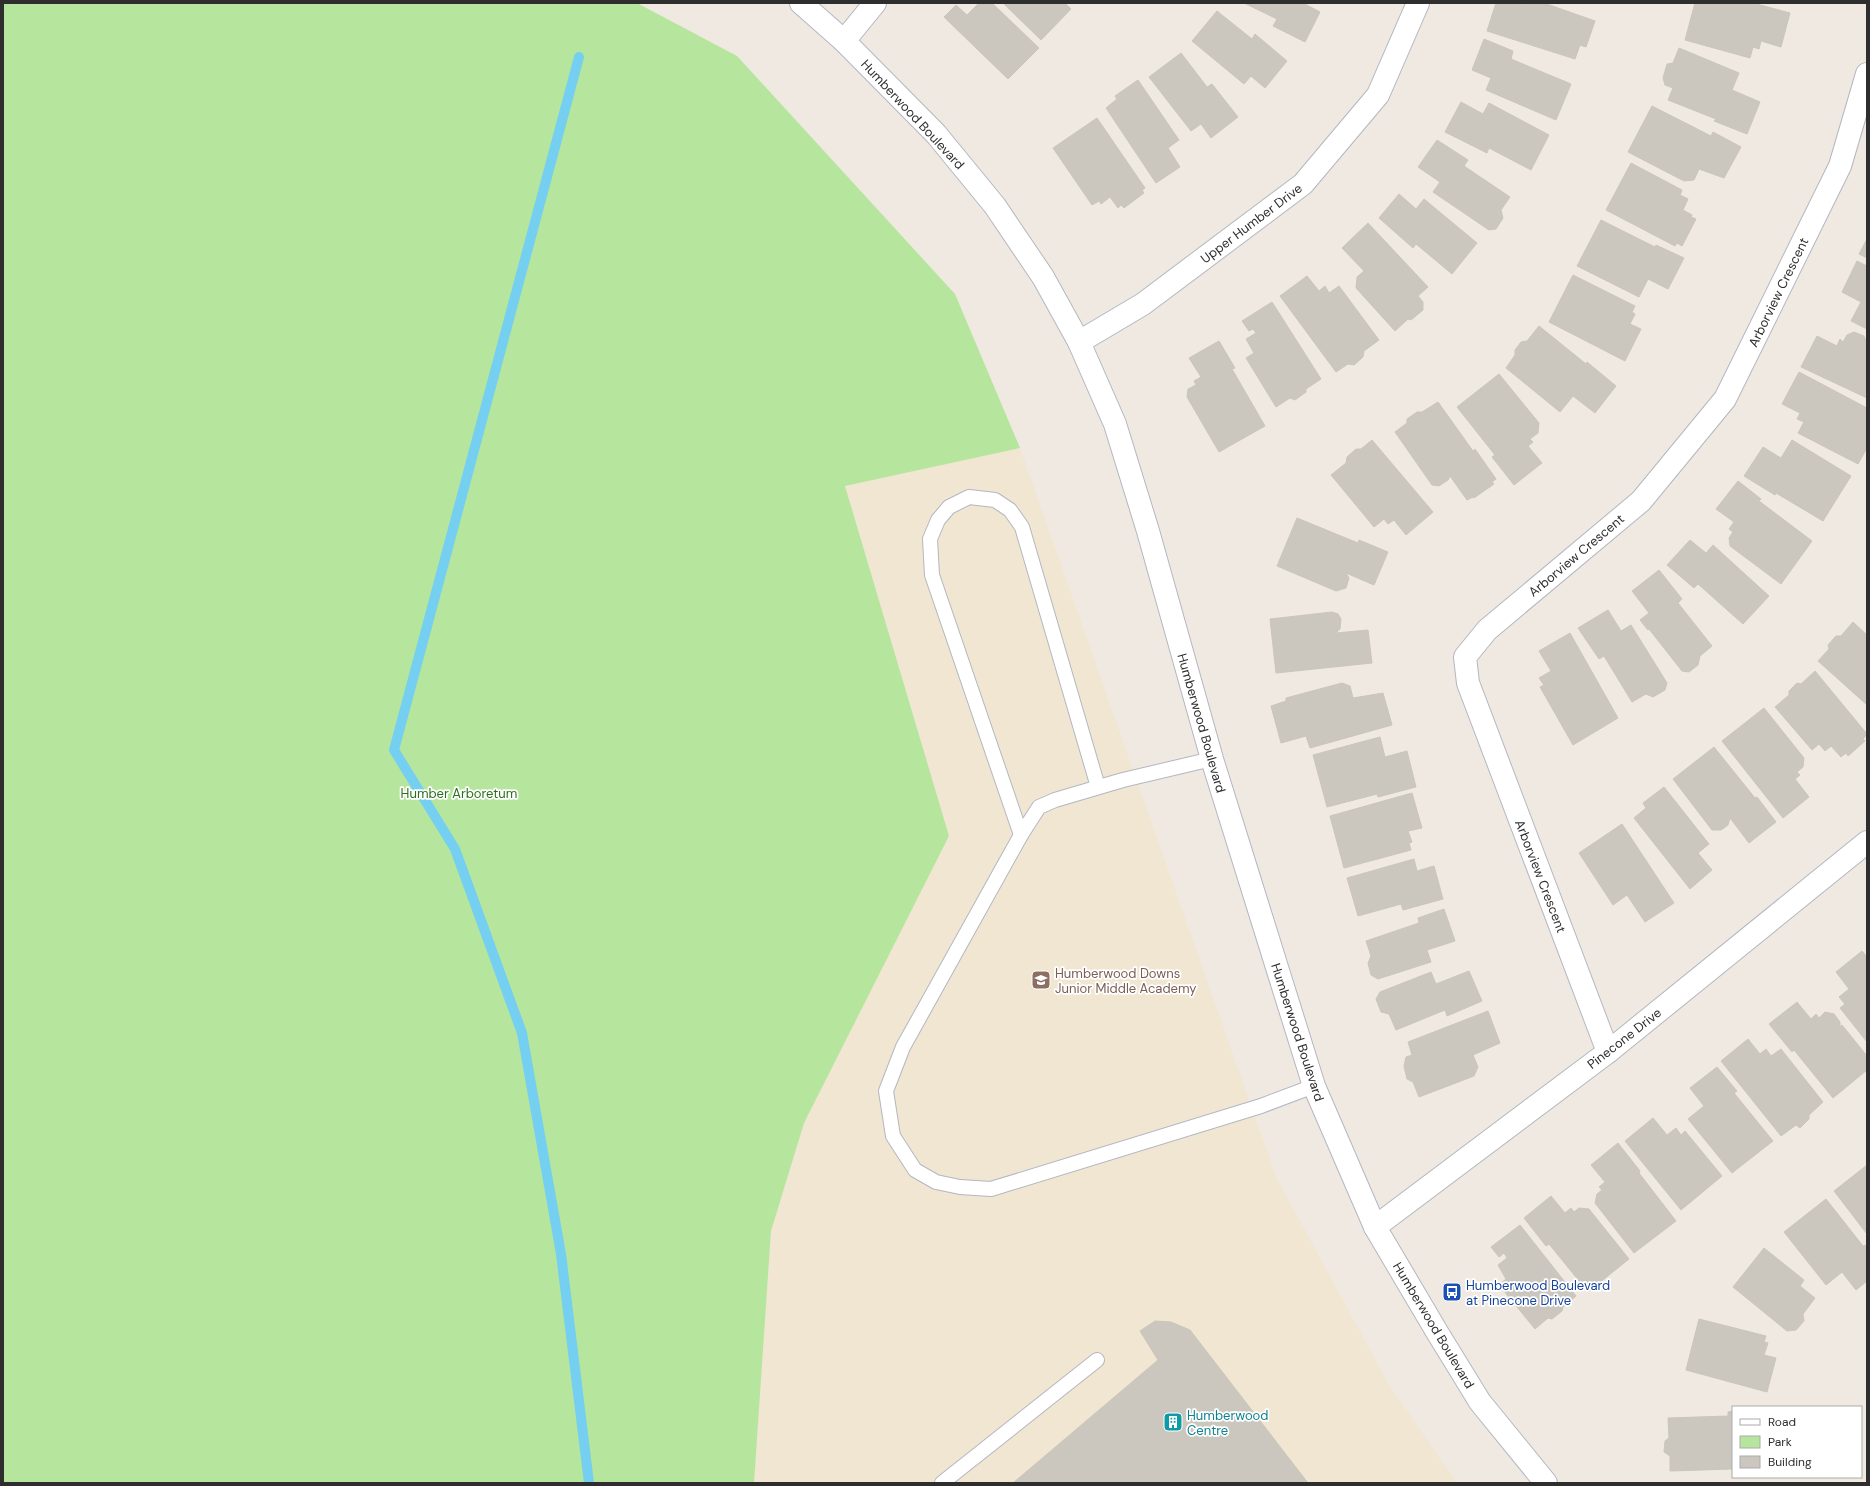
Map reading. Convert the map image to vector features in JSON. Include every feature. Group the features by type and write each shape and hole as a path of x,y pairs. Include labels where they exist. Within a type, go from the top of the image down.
{"street":[{"name":"Humberwood Boulevard","path":"801,3 844,41 936,134 995,206 1043,277 1079,342 1115,424 1148,531 1212,759 1314,1086 1375,1227 1480,1402 1546,1483"},
{"path":"844,41 875,3"},
{"name":"Upper Humber Drive","path":"1079,342 1143,304 1303,184 1378,95 1418,3"},
{"name":"Arborview Crescent","path":"1608,1052 1468,683 1465,657 1487,630 1641,501 1725,399 1840,166 1867,74"},
{"name":"Pinecone Drive","path":"1375,1227 1608,1052 1867,842"}],"lane":[{"path":"1021,835 932,575 930,539 938,520 949,508 969,497 995,500 1010,510 1022,526 1098,787"},
{"path":"1212,759 1098,787 1055,800 1039,807 1021,835 903,1047 886,1091 893,1136 915,1170 936,1182 960,1187 991,1189 1254,1108 1314,1086"},
{"path":"942,1483 1097,1360"}],"shaded area":[{"name":"Humberwood Downs Junior Middle Academy","path":"1020,448 1276,1177 1389,1385 1457,1483 754,1483 771,1231 804,1123 949,836 845,486"}],"green space":[{"name":"Humber Arboretum","path":"3,3 637,3 737,56 955,294 1020,448 845,486 949,836 804,1123 771,1231 754,1483 3,1483"}],"building":[{"path":"979,3 992,3 1039,48 1008,79 944,17 956,5 967,15"},
{"path":"1003,3 1065,3 1071,9 1041,40"},
{"path":"1244,3 1303,3 1320,12 1305,42 1273,26 1277,19"},
{"path":"1496,3 1513,3 1521,5 1522,3 1544,3 1595,21 1586,47 1580,45 1575,59 1487,31"},
{"path":"1695,3 1753,3 1790,13 1781,47 1761,41 1759,49 1753,47 1750,58 1685,40"},
{"path":"1217,11 1252,39 1255,34 1287,61 1265,88 1251,76 1244,84 1192,41"},
{"path":"1484,39 1513,51 1511,59 1571,84 1556,120 1486,90 1491,78 1472,70"},
{"path":"1679,48 1739,73 1732,90 1760,102 1747,134 1714,121 1716,119 1668,100 1673,88 1665,85 1663,78 1667,64 1673,63"},
{"path":"1181,53 1207,87 1212,84 1238,117 1211,138 1201,124 1191,131 1149,77"},
{"path":"1138,80 1179,140 1168,148 1180,167 1156,183 1106,108 1117,99 1115,96"},
{"path":"1461,102 1483,114 1489,103 1549,135 1531,170 1489,148 1487,153 1445,132"},
{"path":"1652,106 1711,136 1713,132 1741,147 1724,178 1699,169 1694,180 1684,181 1628,152"},
{"path":"1097,118 1145,188 1142,190 1144,193 1124,208 1121,205 1118,208 1110,197 1101,204 1099,201 1092,205 1053,148"},
{"path":"1437,140 1468,160 1464,166 1510,197 1501,210 1503,218 1496,229 1489,230 1433,192 1440,182 1418,167"},
{"path":"1631,163 1682,190 1680,195 1688,199 1683,210 1692,215 1691,217 1696,219 1682,246 1677,243 1675,246 1606,210"},
{"path":"1399,194 1416,209 1424,199 1477,243 1452,274 1416,244 1413,248 1379,218"},
{"path":"1601,220 1655,247 1656,245 1684,258 1668,289 1648,279 1639,297 1577,266"},
{"path":"1368,223 1428,287 1418,296 1423,302 1423,310 1411,320 1408,319 1395,331 1356,288 1357,277 1364,271 1342,248"},
{"path":"1867,239 1867,258 1859,254"},
{"path":"1857,261 1867,266 1867,329 1851,321 1861,302 1842,292"},
{"path":"1573,275 1635,306 1632,312 1635,314 1630,324 1641,329 1625,361 1549,322"},
{"path":"1307,276 1319,291 1325,286 1329,293 1339,286 1379,340 1364,351 1363,357 1354,365 1348,364 1336,372 1280,296"},
{"path":"1272,302 1321,379 1306,389 1306,392 1295,400 1290,398 1276,407 1246,358 1254,353 1246,339 1256,333 1253,329 1249,331 1242,321"},
{"path":"1539,326 1616,386 1595,413 1573,396 1560,412 1506,368 1515,355 1515,350 1521,342 1527,341"},
{"path":"1854,332 1864,336 1866,341 1867,339 1867,398 1801,367 1817,336 1837,346 1840,339 1843,342 1847,335"},
{"path":"1219,341 1235,368 1232,369 1265,426 1219,452 1187,397 1188,389 1196,385 1194,381 1201,377 1189,358"},
{"path":"1799,372 1867,408 1867,448 1858,464 1798,433 1804,422 1797,419 1800,413 1782,404"},
{"path":"1499,374 1539,423 1538,433 1530,439 1533,442 1528,446 1542,463 1514,485 1492,457 1495,455 1457,407"},
{"path":"1438,402 1473,451 1475,449 1496,479 1492,482 1494,484 1474,498 1473,497 1467,500 1450,476 1448,480 1439,486 1432,485 1395,432 1407,423 1407,419 1417,412 1422,412"},
{"path":"1372,440 1433,512 1406,535 1394,520 1388,524 1384,519 1374,527 1331,475 1346,463 1347,457 1356,449 1361,449"},
{"path":"1792,440 1851,476 1823,521 1744,476 1763,447 1781,458"},
{"path":"1738,481 1761,499 1759,501 1812,541 1781,584 1730,546 1729,538 1733,532 1729,529 1734,522 1716,509"},
{"path":"1297,518 1358,543 1359,540 1388,552 1374,585 1346,573 1349,578 1346,588 1336,591 1277,566"},
{"path":"1690,540 1706,553 1713,545 1769,596 1743,624 1698,584 1694,588 1667,565"},
{"path":"1659,570 1682,599 1678,603 1712,646 1700,656 1698,665 1689,672 1682,671 1649,629 1648,630 1640,620 1649,613 1632,591"},
{"path":"1608,610 1621,631 1631,625 1667,683 1665,690 1653,697 1646,694 1632,702 1604,656 1599,659 1578,628"},
{"path":"1332,612 1338,614 1341,619 1340,629 1336,633 1368,630 1372,663 1276,673 1270,619"},
{"path":"1853,622 1867,635 1867,705 1818,661 1829,649 1828,645 1836,636 1841,636"},
{"path":"1570,633 1618,718 1573,745 1540,687 1544,685 1539,678 1551,671 1539,651"},
{"path":"1815,671 1867,734 1863,739 1865,741 1848,756 1846,753 1841,757 1831,746 1825,751 1819,744 1812,750 1775,707 1789,695 1789,691 1797,683 1801,684"},
{"path":"1342,683 1350,686 1353,698 1383,693 1392,725 1310,748 1306,736 1281,743 1271,706 1286,701 1286,698"},
{"path":"1764,708 1804,758 1803,767 1797,772 1800,775 1795,779 1809,797 1783,818 1722,741"},
{"path":"1380,737 1385,757 1407,751 1416,787 1378,797 1377,794 1327,807 1313,755"},
{"path":"1714,747 1755,798 1757,797 1776,822 1749,843 1730,818 1728,825 1721,830 1712,830 1673,779"},
{"path":"1664,787 1709,844 1698,853 1712,870 1690,889 1634,818 1646,808 1643,803"},
{"path":"1412,793 1422,828 1408,831 1412,842 1409,843 1411,850 1344,868 1330,816"},
{"path":"1622,824 1674,903 1645,922 1627,895 1613,905 1579,853"},
{"path":"1414,859 1417,871 1434,866 1443,899 1403,910 1401,904 1358,916 1347,878"},
{"path":"1444,909 1455,941 1427,950 1431,962 1378,979 1371,975 1368,963 1371,956 1366,941 1419,923 1418,918"},
{"path":"1862,951 1867,957 1867,1042 1840,1008 1845,1004 1839,997 1849,989 1836,972"},
{"path":"1469,971 1482,1001 1447,1016 1445,1010 1396,1030 1389,1014 1381,1012 1376,999 1380,992 1431,972 1436,984"},
{"path":"1797,1002 1811,1019 1816,1014 1819,1018 1825,1012 1834,1014 1840,1022 1840,1027 1842,1025 1867,1056 1867,1070 1833,1098 1794,1050 1792,1052 1769,1024"},
{"path":"1488,1011 1500,1043 1473,1055 1478,1067 1474,1076 1419,1097 1413,1082 1407,1079 1404,1066 1406,1057 1412,1055 1408,1042"},
{"path":"1748,1039 1760,1054 1766,1049 1771,1056 1781,1049 1823,1102 1809,1115 1809,1119 1800,1128 1796,1125 1781,1136 1721,1061"},
{"path":"1717,1067 1737,1091 1734,1093 1773,1141 1732,1173 1688,1119 1704,1106 1690,1088"},
{"path":"1653,1118 1667,1135 1676,1128 1681,1135 1685,1131 1722,1176 1681,1210 1625,1141"},
{"path":"1618,1143 1676,1221 1634,1253 1595,1203 1597,1194 1602,1190 1599,1187 1605,1182 1591,1165"},
{"path":"1867,1165 1867,1234 1834,1191"},
{"path":"1551,1196 1565,1213 1571,1208 1574,1212 1579,1208 1589,1209 1629,1259 1588,1292 1549,1244 1546,1246 1524,1218"},
{"path":"1826,1199 1863,1246 1865,1245 1867,1247 1867,1281 1856,1290 1842,1272 1826,1285 1784,1232"},
{"path":"1520,1225 1576,1296 1563,1307 1562,1311 1552,1319 1548,1318 1535,1329 1499,1285 1506,1279 1498,1265 1507,1258 1504,1253 1499,1257 1491,1247"},
{"path":"1764,1248 1804,1280 1800,1286 1815,1298 1803,1314 1804,1321 1796,1330 1787,1331 1733,1287"},
{"path":"1699,1319 1766,1336 1764,1342 1768,1343 1764,1355 1776,1358 1767,1392 1686,1370"},
{"name":"Humberwood Centre","path":"1155,1321 1171,1322 1190,1330 1308,1483 1013,1483 1158,1360 1140,1331"},
{"path":"1732,1411 1732,1469 1670,1471 1670,1456 1664,1452 1665,1441 1669,1438 1668,1418 1728,1416 1728,1412"}],"waterway":[{"path":"579,57 394,750 455,849 522,1033 561,1254 589,1483"}],"place":[{"name":"Humberwood Downs Junior Middle Academy","path":"1041,980"},
{"name":"Humberwood Boulevard at Pinecone Drive","path":"1452,1292"},
{"name":"Humberwood Centre","path":"1173,1422"}]}
